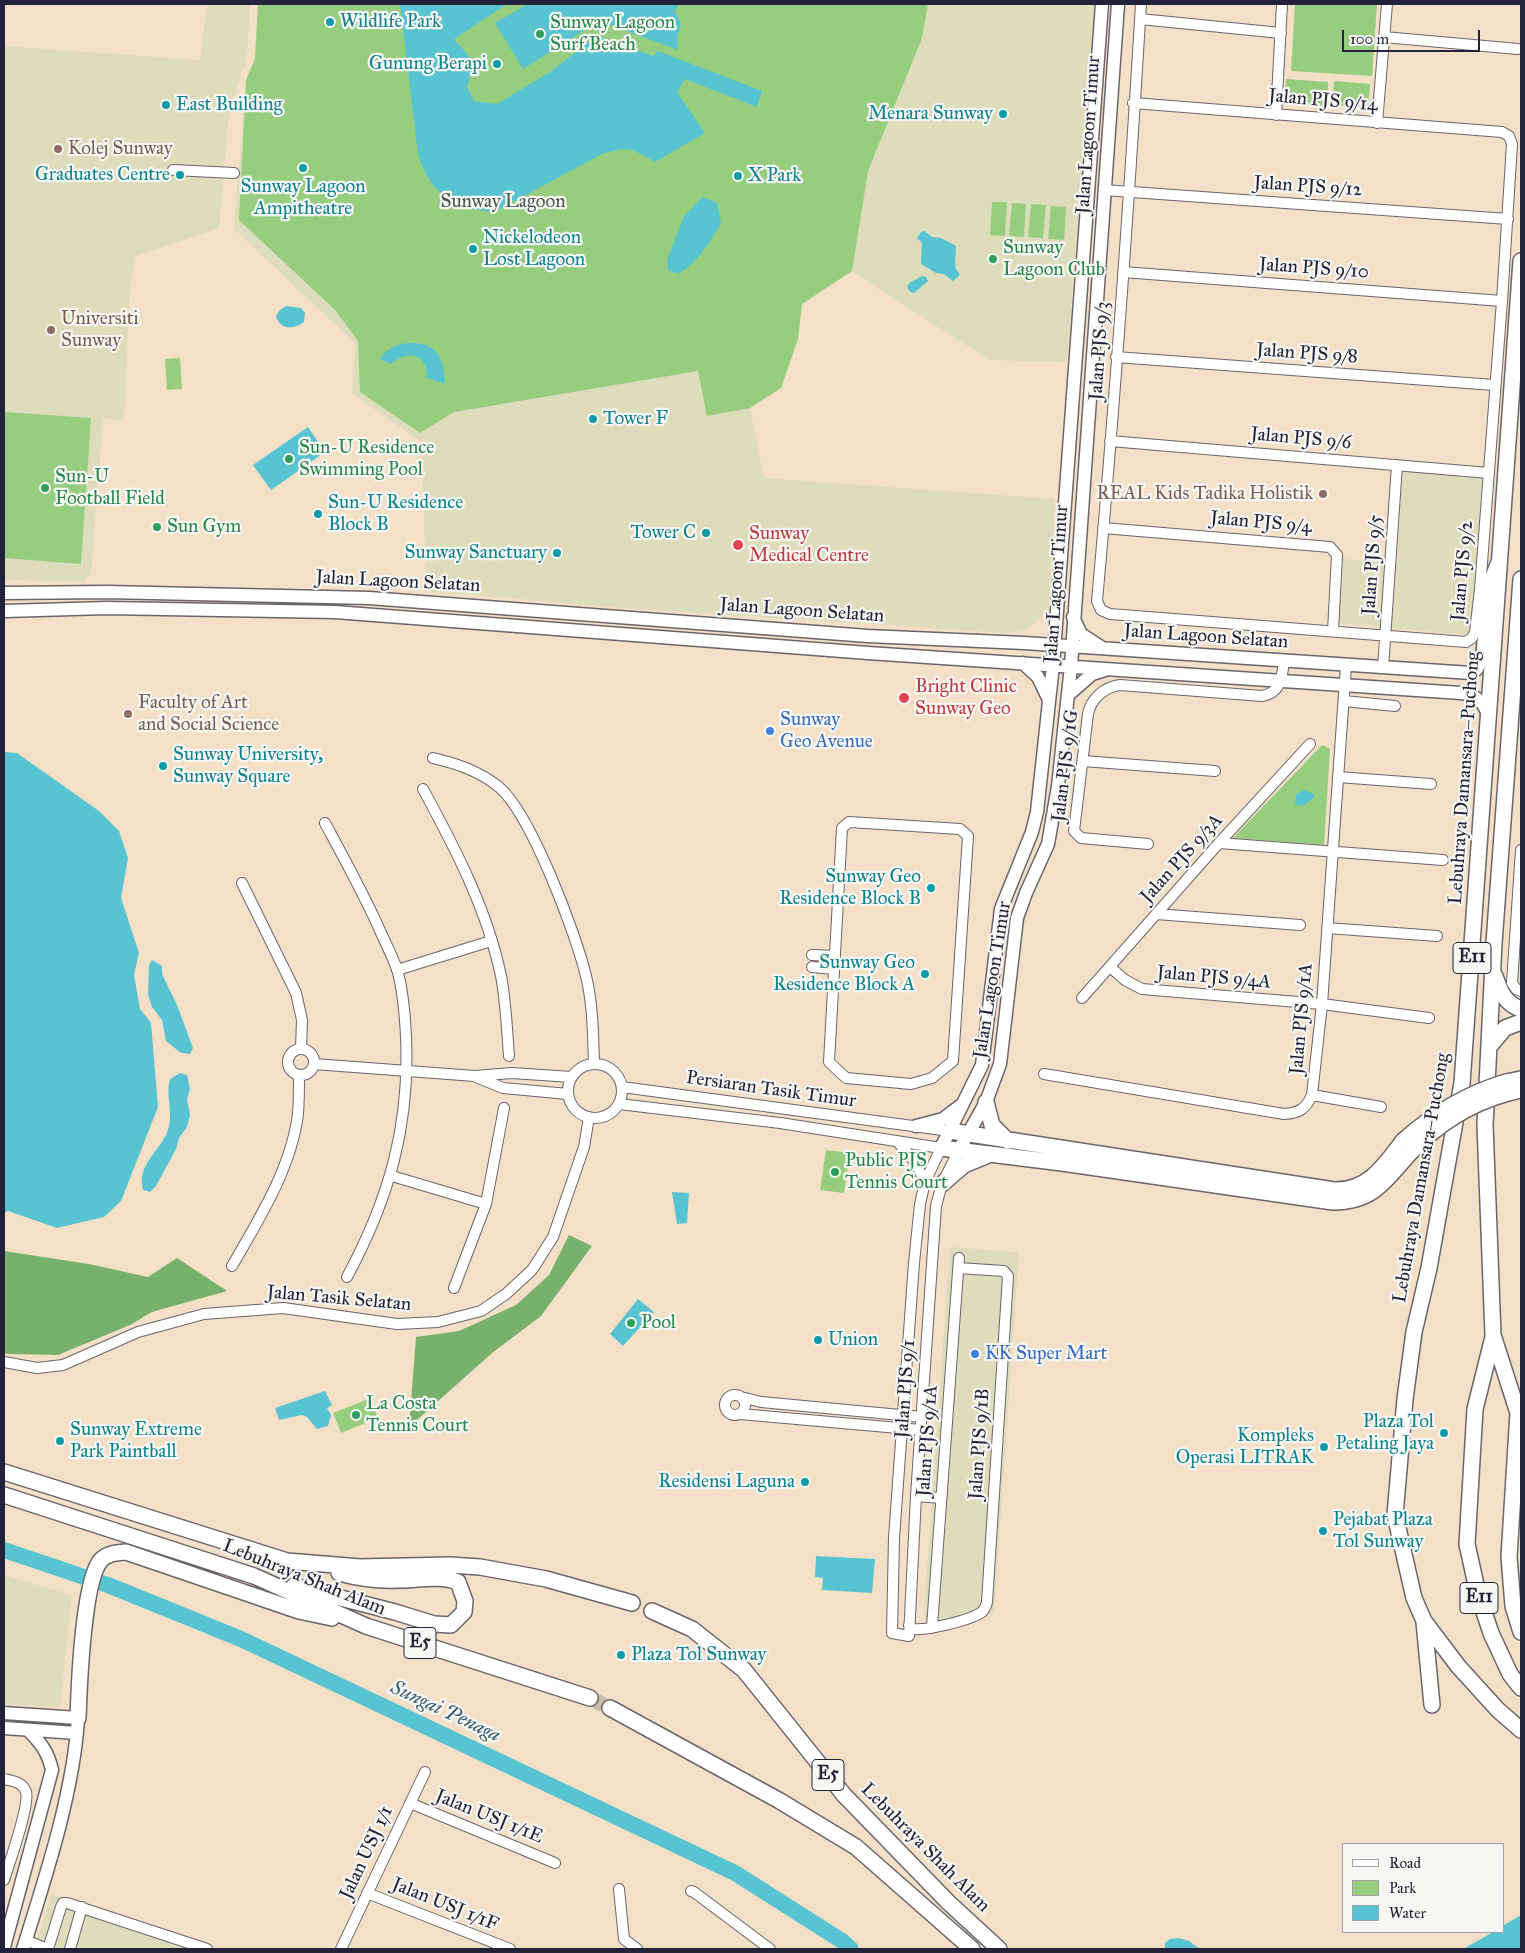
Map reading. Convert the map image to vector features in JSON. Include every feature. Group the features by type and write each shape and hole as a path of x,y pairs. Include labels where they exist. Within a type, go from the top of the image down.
{"highway":[{"name":"Lebuhraya Damansara–Puchong","path":"1521,261 1502,554 1462,1083 1429,1268 1414,1332 1404,1399 1395,1515 1414,1598 1424,1621 1458,1666 1498,1710 1521,1730"},
{"name":"E11","path":"1521,578 1484,1125 1493,1335 1518,1413 1509,1557 1513,1606 1521,1632"},
{"path":"1493,970 1501,993 1507,1001 1521,1009"},
{"path":"1489,1047 1505,1028 1521,1022"},
{"path":"941,1148 1062,1163 1333,1202 1356,1200 1375,1192 1426,1121 1462,1098 1514,1086"},
{"path":"986,1102 992,1125 1008,1141"},
{"path":"950,1131 1344,1190 1353,1189 1370,1180 1406,1148"},
{"path":"942,1184 964,1165 976,1159 993,1155"},
{"name":"E11","path":"1493,1335 1475,1409 1467,1544 1478,1594 1491,1633 1510,1674 1521,1688"},
{"name":"Lebuhraya Shah Alam","path":"4,1472 287,1561 360,1567 450,1565 480,1567 546,1579 632,1604"},
{"name":"Lebuhraya Shah Alam","path":"4,1495 254,1576 366,1626 590,1698"},
{"path":"78,1726 88,1600 95,1570 101,1561 110,1554 126,1552 299,1611 366,1626"},
{"path":"254,1576 395,1612 434,1624 451,1624 464,1612 463,1590 458,1582 449,1578 394,1580 361,1578 287,1561"},
{"name":"Lebuhraya Shah Alam","path":"652,1611 692,1629 744,1670 844,1795 948,1902 1000,1949"},
{"path":"1424,1621 1432,1705"},
{"name":"Lebuhraya Shah Alam","path":"610,1708 780,1801 856,1847 972,1949"}],"main road":[{"name":"Jalan Lagoon Timur","path":"941,1148 977,1078 985,1052 1001,910 1032,832 1037,812 1053,665 1102,4"},
{"name":"Jalan Lagoon Timur","path":"959,1150 986,1102 1000,1064 1017,918 1048,844 1071,666 1118,4"},
{"path":"1100,21 1116,22"},
{"name":"Jalan Lagoon Selatan","path":"4,593 107,592 369,598 868,636 1105,648 1470,673 1477,669 1482,658 1489,583 1502,554"},
{"path":"107,592 107,608"},
{"name":"Jalan Lagoon Selatan","path":"4,611 107,608 334,612 861,653 1345,684 1469,694 1482,702 1490,720"},
{"path":"1024,644 1045,635 1056,617"},
{"path":"1073,617 1081,634 1105,648"},
{"path":"1023,663 1038,677 1049,700"},
{"path":"1068,695 1092,674 1110,668"},
{"path":"916,1126 943,1119 966,1102"},
{"path":"4,1713 78,1726"},
{"path":"4,1728 28,1730 78,1726"},
{"path":"25,1945 55,1841 78,1726"},
{"path":"4,1947 52,1770 48,1754 42,1744 28,1730"}],"street":[{"name":"Jalan PJS 9/3","path":"1101,610 1097,601 1142,4"},
{"path":"1276,115 1282,4"},
{"path":"1376,123 1387,4"},
{"path":"1140,19 1281,33"},
{"path":"1384,37 1518,50"},
{"name":"Jalan PJS 9/14","path":"1133,104 1502,132 1509,136"},
{"name":"Jalan PJS 9/2","path":"1101,610 1110,614 1386,636 1466,642 1472,638 1475,632 1480,589 1494,385 1502,301 1512,144 1509,136"},
{"path":"173,170 234,174"},
{"name":"Jalan PJS 9/12","path":"1104,190 1508,219"},
{"name":"Jalan PJS 9/10","path":"1123,272 1502,301"},
{"name":"Jalan PJS 9/8","path":"1116,357 1494,385"},
{"name":"Jalan PJS 9/6","path":"1110,441 1489,473"},
{"name":"Jalan PJS 9/5","path":"1384,668 1397,465"},
{"name":"Jalan PJS 9/4","path":"1104,528 1330,547 1337,555 1333,631"},
{"path":"1282,680 1284,661"},
{"name":"Jalan PJS 9/1A","path":"1044,1074 1284,1114 1302,1110 1308,1105 1312,1095 1322,1004 1331,851 1346,666"},
{"name":"Jalan PJS 9/1G","path":"1148,844 1081,838 1077,835 1074,826 1089,706 1106,688 1112,686 1262,696 1276,691 1282,680"},
{"path":"1344,701 1395,706"},
{"name":"Jalan PJS 9/3A","path":"1082,998 1218,843 1310,744"},
{"path":"434,758 465,766 499,787 509,797 538,847 577,943 586,977 593,1015 594,1064"},
{"path":"1083,761 1215,771"},
{"path":"1338,777 1431,784"},
{"path":"423,789 459,857 481,908 501,976 509,1056"},
{"path":"325,822 364,894 397,970 405,1019 408,1071 404,1117 392,1176 364,1245 347,1277"},
{"path":"849,822 960,830 968,836 952,1061 932,1078 910,1084 846,1078 829,1062 835,956 842,828 849,822"},
{"path":"1218,843 1443,860"},
{"path":"1521,850 1520,904 1512,983 1516,989 1521,991"},
{"path":"242,883 296,993 302,1020 302,1048"},
{"path":"1156,914 1300,925"},
{"path":"1326,928 1437,936"},
{"path":"397,970 490,941"},
{"path":"812,955 835,956"},
{"path":"812,967 834,968"},
{"name":"Jalan PJS 9/4A","path":"1110,967 1132,986 1142,989 1322,1004 1429,1018"},
{"path":"302,1048 312,1055 314,1064 309,1072 299,1075 291,1071 288,1062 291,1053 302,1048"},
{"path":"314,1064 475,1076 512,1073 571,1077"},
{"path":"594,1064 609,1067 615,1072 622,1087 619,1104 610,1114 590,1118 575,1109 568,1094 571,1077 581,1068 594,1064"},
{"path":"232,1266 268,1204 288,1155 298,1114 299,1075"},
{"path":"475,1076 503,1088 568,1094"},
{"name":"Persiaran Tasik Timur","path":"622,1087 950,1131"},
{"path":"1312,1095 1381,1107"},
{"name":"Persiaran Tasik Timur","path":"619,1104 780,1123 941,1148"},
{"path":"454,1288 486,1204 504,1108"},
{"name":"Jalan Tasik Selatan","path":"4,1362 37,1368 63,1365 138,1332 204,1314 283,1308 397,1324 438,1322 481,1310 506,1294 532,1270 553,1237 584,1147 590,1118"},
{"path":"898,1141 916,1162 925,1182"},
{"name":"Jalan PJS 9/1","path":"941,1148 925,1182 920,1204 901,1429 894,1538 892,1633 909,1636 916,1496 936,1206 942,1184 959,1150"},
{"path":"392,1176 486,1204"},
{"name":"Jalan PJS 9/1A","path":"932,1627 958,1263"},
{"name":"Jalan PJS 9/1B","path":"932,1627 980,1613 986,1607 988,1591 1008,1276 1004,1271 958,1263"},
{"path":"922,1417 761,1402 730,1396 725,1404 728,1412 734,1415 922,1430"},
{"path":"740,1414 745,1405 741,1397"},
{"path":"916,1496 941,1498"},
{"path":"909,1625 913,1629 920,1630 932,1627"},
{"name":"Jalan USJ 1/1","path":"340,1949 425,1772"},
{"path":"4,1780 16,1781 23,1786 27,1799 4,1880"},
{"name":"Jalan USJ 1/1E","path":"410,1803 555,1863"},
{"path":"619,1889 624,1939 637,1949"},
{"path":"690,1892 694,1892 770,1949"},
{"name":"Jalan USJ 1/1F","path":"367,1893 510,1949"},
{"path":"25,1945 48,1949 63,1903 82,1907 207,1949"},
{"path":"70,1949 82,1907"}],"shaded area":[{"path":"207,4 250,4 247,58 229,112 219,228 136,256 130,287 124,420 103,419 91,574 84,582 4,580 4,46 200,60"},
{"path":"258,4 1094,4 1067,362 989,360 851,271 802,304 798,339 781,388 750,408 764,478 1055,499 1049,605 1041,619 1022,631 1005,633 624,608 426,591 422,442 352,394 355,343 234,229 246,80 255,59"},
{"path":"1403,468 1495,476 1479,636 1339,623 1342,559 1397,563"},
{"path":"1521,916 1521,987 1516,983"},
{"path":"950,1247 1019,1252 994,1612 928,1632 924,1610"},
{"path":"4,1575 72,1595 60,1707 4,1704"},
{"path":"51,1894 217,1949 35,1949"}],"green space":[{"name":"Sunway Lagoon","path":"258,4 928,4 922,38 868,171 852,271 802,304 798,339 781,388 750,408 707,416 698,371 454,412 420,433 360,392 358,341 335,310 239,220 246,80 255,59"},
{"path":"1295,4 1377,4 1372,76 1291,71"},
{"path":"1286,79 1328,82 1327,106 1284,103"},
{"path":"1334,81 1370,84 1368,108 1332,105"},
{"path":"992,202 1007,202 1005,236 990,235"},
{"path":"1012,203 1026,204 1024,237 1009,236"},
{"path":"1031,204 1046,205 1043,238 1028,237"},
{"path":"1051,206 1066,207 1064,240 1048,239"},
{"path":"180,358 182,389 167,390 165,359"},
{"name":"Sun-U Football Field","path":"4,412 91,418 81,564 4,558"},
{"path":"1322,745 1330,749 1324,845 1233,838"},
{"name":"Public PJS Tennis Court","path":"826,1150 850,1153 844,1193 820,1190"},
{"path":"569,1235 592,1246 541,1316 492,1353 409,1427 416,1337 459,1331 516,1305 549,1275"},
{"path":"4,1251 89,1264 148,1277 177,1258 227,1291 152,1312 130,1325 58,1355 9,1354 4,1353"},
{"name":"La Costa Tennis Court","path":"371,1398 378,1418 341,1433 333,1413"}],"water":[{"path":"400,4 507,4 454,39 474,62 467,87 474,101 497,104 550,72 597,36 653,56 658,51 762,91 757,107 685,79 677,92 705,133 655,162 635,151 625,149 612,151 602,154 494,212 467,207 446,197 437,189 429,180 418,154"},
{"name":"Sunway Lagoon Surf Beach","path":"528,4 679,4 675,11 681,25 677,37 678,50 599,21 523,69 495,23"},
{"path":"703,197 717,203 721,223 708,244 691,264 678,274 668,270 667,260 684,216"},
{"path":"924,231 932,237 941,238 956,246 955,267 960,275 953,281 944,274 936,273 921,264 922,243 917,238"},
{"path":"922,276 926,277 928,281 914,293 910,292 907,287 909,283"},
{"path":"286,306 301,308 305,313 304,322 292,327 281,324 276,316"},
{"path":"408,343 426,345 437,353 443,366 445,384 427,378 424,364 416,356 404,356 391,364 380,359 392,348"},
{"name":"Sun-U Residence Swimming Pool","path":"308,427 325,452 271,490 253,465"},
{"path":"4,752 17,753 99,811 119,831 128,858 121,898 139,953 134,975 140,1009 151,1023 158,1107 121,1201 104,1217 57,1228 8,1211 4,1213"},
{"path":"1304,790 1314,794 1314,798 1301,806 1295,804 1296,794"},
{"path":"152,960 162,966 162,974 177,1005 193,1048 190,1054 181,1053 166,1041 162,1020 152,1007 148,995 149,965"},
{"path":"180,1073 187,1075 190,1089 187,1099 190,1115 187,1127 179,1138 176,1149 156,1186 150,1192 143,1190 143,1173 168,1130 170,1124 168,1092 170,1079"},
{"path":"672,1192 689,1193 687,1223 677,1224"},
{"name":"Pool","path":"638,1299 654,1312 623,1346 610,1334"},
{"path":"325,1391 332,1405 327,1408 331,1415 328,1426 317,1429 307,1417 302,1415 279,1420 275,1408"},
{"path":"816,1556 875,1559 872,1593 822,1590 823,1578 815,1577"},
{"path":"1521,1915 1521,1949 1463,1949 1491,1933 1505,1933 1505,1924"},
{"path":"1178,1938 1189,1941 1200,1949 1165,1949 1165,1943 1170,1939"}],"waterway":[{"name":"Sungai Penaga","path":"4,1550 108,1585 241,1639 735,1873 842,1941 851,1949"}],"tunnel":[{"path":"590,1698 610,1708"}],"place":[{"name":"Wildlife Park","path":"330,22"},
{"name":"Sunway Lagoon Surf Beach","path":"540,34"},
{"name":"Gunung Berapi","path":"497,64"},
{"name":"East Building","path":"166,105"},
{"name":"Menara Sunway","path":"1003,114"},
{"name":"Kolej Sunway","path":"58,149"},
{"name":"Sunway Lagoon Ampitheatre","path":"303,168"},
{"name":"Graduates Centre","path":"180,175"},
{"name":"X Park","path":"738,176"},
{"name":"Nickelodeon Lost Lagoon","path":"473,249"},
{"name":"Sunway Lagoon Club","path":"993,259"},
{"name":"Universiti Sunway","path":"51,330"},
{"name":"Tower F","path":"593,419"},
{"name":"Sun-U Residence Swimming Pool","path":"289,459"},
{"name":"Sun-U Football Field","path":"45,488"},
{"name":"REAL Kids Tadika Holistik","path":"1323,494"},
{"name":"Sun-U Residence Block B","path":"318,514"},
{"name":"Sun Gym","path":"157,527"},
{"name":"Tower C","path":"706,533"},
{"name":"Sunway Medical Centre","path":"738,545"},
{"name":"Sunway Sanctuary","path":"557,553"},
{"name":"Bright Clinic Sunway Geo","path":"904,698"},
{"name":"Faculty of Art and Social Science","path":"128,714"},
{"name":"Sunway Geo Avenue","path":"770,731"},
{"name":"Sunway University, Sunway Square","path":"163,766"},
{"name":"Sunway Geo Residence Block B","path":"931,888"},
{"name":"Sunway Geo Residence Block A","path":"925,974"},
{"name":"Public PJS Tennis Court","path":"835,1172"},
{"name":"Pool","path":"631,1323"},
{"name":"Union","path":"818,1340"},
{"name":"KK Super Mart","path":"975,1354"},
{"name":"La Costa Tennis Court","path":"356,1415"},
{"name":"Plaza Tol Petaling Jaya","path":"1444,1433"},
{"name":"Sunway Extreme Park Paintball","path":"60,1441"},
{"name":"Kompleks Operasi LITRAK","path":"1324,1447"},
{"name":"Residensi Laguna","path":"805,1482"},
{"name":"Pejabat Plaza Tol Sunway","path":"1323,1531"},
{"name":"Plaza Tol Sunway","path":"621,1655"}]}
